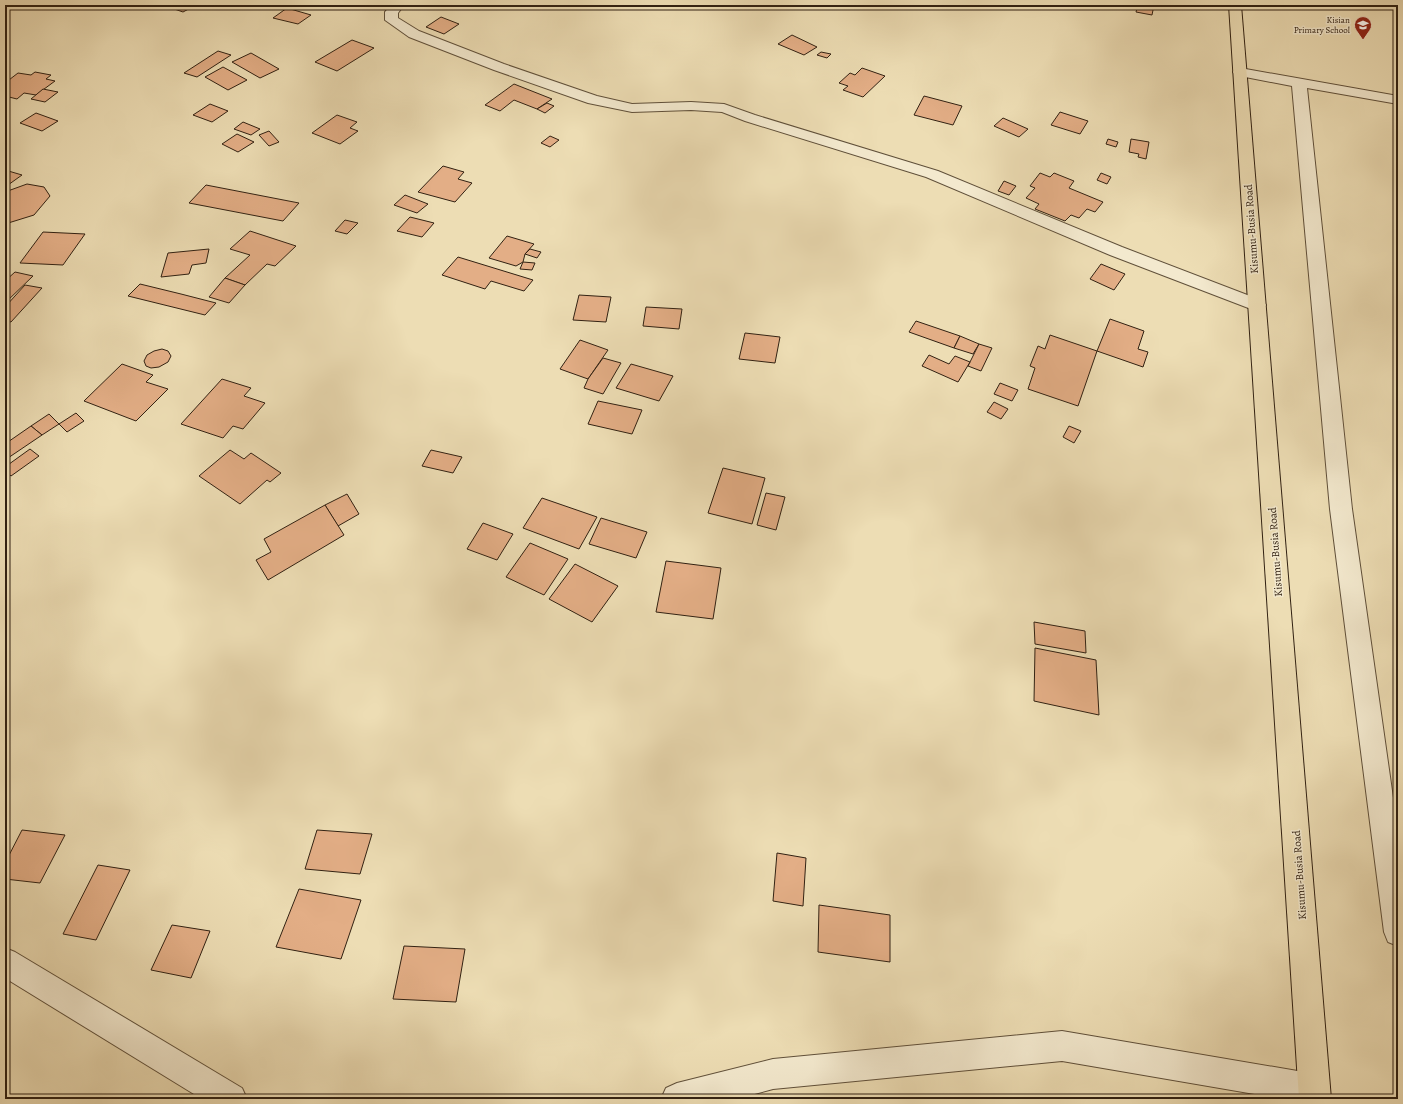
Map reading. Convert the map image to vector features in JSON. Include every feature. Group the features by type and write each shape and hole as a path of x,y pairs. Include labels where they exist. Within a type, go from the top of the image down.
{"highway":[{"name":"Kisumu-Busia Road","path":"1235,5 1315,1094"}],"street":[{"path":"398,5 391,12 392,20 414,34 499,67 593,100 632,108 691,106 724,108 750,118 932,174 1116,251 1257,305"},
{"path":"1240,72 1398,100"},
{"path":"1299,82 1341,509 1398,932"},
{"path":"5,962 231,1099"},
{"path":"677,1099 773,1074 1062,1046 1315,1094"}],"building":[{"path":"163,5 196,5 183,12"},
{"path":"1138,5 1154,5 1152,15 1136,12"},
{"path":"287,8 311,15 298,24 273,18"},
{"path":"441,17 459,24 444,34 426,27"},
{"path":"792,35 817,47 804,55 778,44"},
{"path":"352,40 374,48 337,71 315,62"},
{"path":"218,51 231,55 197,77 184,73"},
{"path":"821,52 831,54 827,58 817,55"},
{"path":"251,53 279,69 260,78 232,62"},
{"path":"223,67 247,80 228,90 205,77"},
{"path":"862,68 885,76 863,97 843,90 848,86 839,83 850,73 855,75"},
{"path":"35,72 51,75 46,79 55,81 36,95 24,93 17,99 5,96 5,83 18,73 31,75"},
{"path":"514,84 552,99 537,109 514,100 500,111 485,105"},
{"path":"43,89 58,92 45,102 31,99"},
{"path":"924,96 962,106 953,125 914,115"},
{"path":"547,103 554,106 545,113 537,109"},
{"path":"210,104 228,111 212,122 193,115"},
{"path":"1060,112 1088,121 1080,134 1051,125"},
{"path":"36,113 58,121 42,131 20,123"},
{"path":"337,115 357,122 350,128 358,131 340,144 312,133"},
{"path":"1003,118 1028,129 1019,137 994,126"},
{"path":"243,122 260,129 251,135 234,129"},
{"path":"269,131 279,142 269,146 259,135"},
{"path":"237,134 254,142 238,152 222,144"},
{"path":"550,136 559,140 550,147 541,143"},
{"path":"1108,139 1118,142 1116,147 1106,144"},
{"path":"1131,139 1149,142 1146,159 1138,157 1139,154 1129,152"},
{"path":"443,166 464,172 458,179 472,183 455,202 418,192"},
{"path":"5,170 22,175 8,185 5,184"},
{"path":"1040,173 1050,177 1054,173 1074,181 1069,188 1103,202 1095,212 1087,209 1079,218 1071,215 1065,221 1035,209 1039,204 1026,198 1035,188 1030,186"},
{"path":"1101,173 1111,177 1107,184 1097,180"},
{"path":"1004,181 1016,186 1009,195 998,191"},
{"path":"27,184 44,187 50,196 34,215 5,224 5,192"},
{"path":"206,185 299,203 283,221 189,203"},
{"path":"405,195 428,204 417,213 394,205"},
{"path":"410,217 434,223 422,237 397,231"},
{"path":"345,220 358,223 347,234 335,231"},
{"path":"250,231 296,246 275,266 267,264 245,285 225,278 250,255 230,249"},
{"path":"43,232 85,234 63,265 20,263"},
{"path":"507,236 534,244 525,254 523,262 516,266 489,258"},
{"path":"209,249 206,263 192,265 189,274 161,277 168,253"},
{"path":"530,249 541,252 537,258 525,254"},
{"path":"458,257 533,280 524,291 491,281 485,289 442,275"},
{"path":"523,262 535,263 532,270 520,269"},
{"path":"1101,264 1125,274 1114,290 1090,279"},
{"path":"15,272 33,276 5,303 5,281"},
{"path":"225,278 245,285 229,303 209,297"},
{"path":"140,284 216,303 205,315 128,296"},
{"path":"25,285 42,288 11,322 5,321 5,307"},
{"path":"579,295 611,297 606,322 573,320"},
{"path":"646,307 682,309 679,329 643,326"},
{"path":"1110,319 1144,331 1138,349 1148,352 1143,367 1097,351"},
{"path":"916,321 960,336 954,348 909,332"},
{"path":"745,333 780,337 775,363 739,359"},
{"path":"1050,335 1097,351 1078,406 1028,389 1035,368 1030,366 1038,346 1045,349"},
{"path":"960,336 979,344 973,354 954,348"},
{"path":"580,340 608,350 588,379 560,369"},
{"path":"979,344 992,348 981,371 968,366"},
{"path":"162,349 168,351 171,356 168,362 159,367 151,368 146,366 144,361 147,355"},
{"path":"929,355 949,364 955,356 970,362 958,382 922,366"},
{"path":"603,358 621,363 603,394 584,388 588,379"},
{"path":"122,364 153,375 146,382 168,389 136,421 84,401"},
{"path":"631,364 673,376 659,401 616,388"},
{"path":"222,379 251,388 244,396 265,403 243,429 233,426 223,438 181,424"},
{"path":"1000,383 1018,390 1012,401 994,394"},
{"path":"598,401 642,410 632,434 588,424"},
{"path":"994,402 1008,409 1001,419 987,412"},
{"path":"76,413 84,421 67,432 59,424"},
{"path":"49,414 59,424 42,435 31,426"},
{"path":"31,426 42,435 5,460 5,444"},
{"path":"1069,426 1081,431 1074,443 1063,437"},
{"path":"30,449 39,456 11,476 5,471 5,467"},
{"path":"230,450 244,459 251,453 281,473 270,482 267,480 240,504 199,476"},
{"path":"431,450 462,457 453,473 422,466"},
{"path":"723,468 765,478 752,524 708,513"},
{"path":"766,493 785,497 776,530 757,525"},
{"path":"347,494 359,514 338,526 325,505"},
{"path":"542,498 597,517 579,549 523,528"},
{"path":"325,505 344,535 268,580 256,560 271,552 264,539"},
{"path":"601,518 647,532 636,558 589,544"},
{"path":"483,523 513,534 497,560 467,549"},
{"path":"530,543 568,559 544,595 506,577"},
{"path":"666,561 721,568 713,619 656,612"},
{"path":"575,564 618,586 592,622 549,599"},
{"path":"1034,622 1085,631 1086,653 1035,644"},
{"path":"1035,648 1096,660 1099,715 1034,701"},
{"path":"22,830 65,835 40,883 5,879 5,863"},
{"path":"317,830 372,834 360,874 305,869"},
{"path":"777,853 806,858 803,906 773,901"},
{"path":"98,865 130,870 96,940 63,934"},
{"path":"299,889 361,900 341,959 276,947"},
{"path":"819,905 890,915 890,962 818,952"},
{"path":"172,925 210,931 191,978 151,970"},
{"path":"404,946 465,949 456,1002 393,999"}],"place":[{"name":"Kisian Primary School","path":"1363,40"}]}
